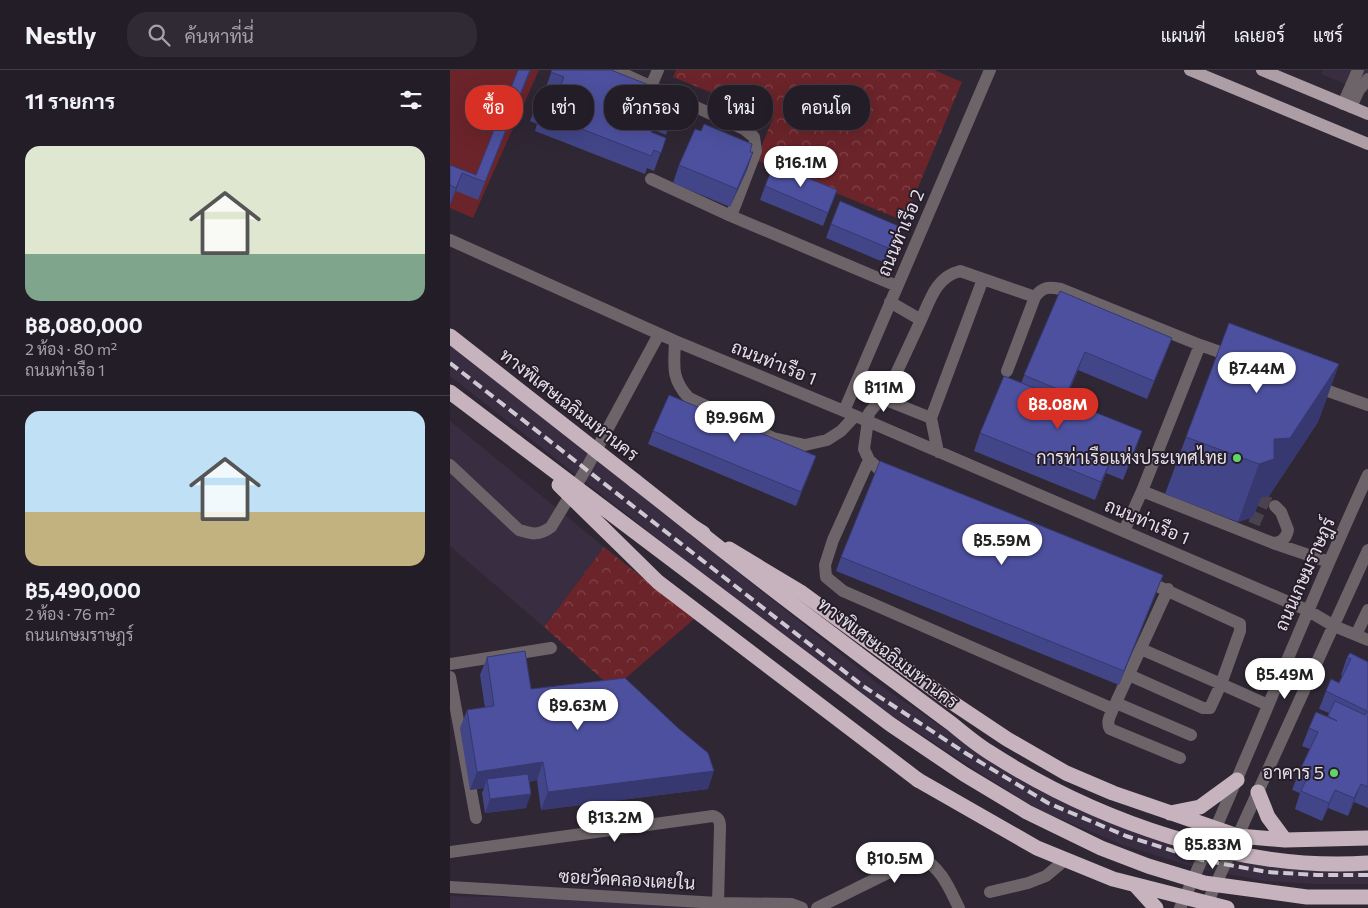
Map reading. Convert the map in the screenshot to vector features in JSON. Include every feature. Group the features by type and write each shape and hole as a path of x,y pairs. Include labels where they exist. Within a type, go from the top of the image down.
{"highway":[{"name":"ทางพิเศษเฉลิมมหานคร","path":"450,336 761,581 988,752 1050,788 1120,819 1216,850 1311,863 1368,863"},
{"path":"450,392 890,724 964,774 1027,812 1101,848 1148,866 1204,883 1307,896 1368,897"},
{"path":"516,442 658,582 918,780 1037,848 1065,860 1182,903 1227,908"},
{"path":"692,526 802,593 953,703 1007,739 1066,773 1113,793 1238,836 1285,840 1368,838"},
{"path":"1169,813 1200,807 1238,780"},
{"path":"1258,792 1268,817 1285,840"},
{"path":"1136,886 1156,908"}],"main road":[{"path":"1190,70 1368,144"},
{"path":"1262,70 1368,114"}],"street":[{"path":"615,70 649,85"},
{"path":"651,85 658,70"},
{"name":"ถนนท่าเรือ 2","path":"849,413 890,302 990,70"},
{"path":"1347,105 1358,70"},
{"path":"1347,105 1368,80"},
{"path":"698,108 744,129 754,137 756,151 730,216"},
{"path":"651,179 730,216 897,286"},
{"name":"ถนนท่าเรือ 1","path":"450,240 675,341 868,421 1307,610 1334,626 1368,640"},
{"path":"931,418 891,402 887,397 894,377 936,287 944,278 960,271 1035,297"},
{"path":"938,452 935,429 931,418 983,279"},
{"path":"1007,371 1035,297 1039,291 1047,287 1061,289 1247,362"},
{"path":"890,302 920,320"},
{"path":"450,465 519,530 532,534 542,534 551,527 576,486 659,334"},
{"path":"675,341 673,372 681,390 689,398 773,438 805,444 827,440 841,431 849,413"},
{"path":"1124,531 1142,491 1200,345"},
{"path":"1303,382 1368,405"},
{"path":"887,397 878,401 869,412 864,449 869,460 882,472 901,480"},
{"path":"869,460 833,540 825,565 826,577 833,584 843,591 923,627 1114,706 1191,735"},
{"name":"ถนนเกษมราษฎร์","path":"1182,903 1238,780 1307,610 1368,475"},
{"path":"1142,491 1252,529 1273,543 1329,562"},
{"path":"1273,543 1284,539 1288,530 1281,512 1275,506"},
{"path":"1206,906 1368,550"},
{"path":"1129,675 1207,709 1210,708 1240,631 1240,624 1168,589 1131,574"},
{"path":"1168,589 1114,706 1108,720 1108,725 1110,729 1180,758"},
{"path":"1356,635 1368,610"},
{"path":"450,664 551,648"},
{"path":"1141,649 1268,705"},
{"path":"450,677 476,818"},
{"path":"450,852 713,816 720,821 718,903"},
{"path":"818,908 920,857 930,862 941,873 960,908"},
{"path":"990,892 1028,883 1046,876 1065,860"},
{"name":"ซอยวัดคลองเตยใน","path":"450,887 718,903 791,904 802,908"}],"shaded area":[{"path":"1323,70 1368,70 1368,93 1321,74"},
{"path":"450,344 881,686 972,747 1162,838 1368,865 1368,884 1266,881 1200,869 1123,845 1044,812 1019,798 871,702 763,621 450,376"},
{"path":"450,421 604,547 544,627 450,546"},
{"path":"450,896 804,905 804,908 450,908"}],"green space":[{"path":"450,70 539,70 523,106 523,85 465,85 465,130 512,130 473,218 450,208"},
{"path":"676,70 934,70 962,82 904,221 756,160 768,130 773,130 773,85 708,85 708,91 698,87 698,85 693,85 673,77"},
{"path":"604,547 694,619 613,689 544,627"}],"building":[{"path":"518,70 530,70 523,87 523,85 512,85"},
{"path":"552,70 611,70 649,85 604,85 604,130 652,130 651,132 666,138 661,153 654,150 651,156 584,130 594,130 594,85 561,85 564,77 551,72"},
{"path":"704,124 708,126 708,130 718,130 752,144 750,152 753,152 737,189 679,165 695,130 701,131"},
{"path":"494,130 506,130 485,182 462,173 456,188 450,185 450,165 476,175"},
{"path":"774,164 837,190 828,213 765,186"},
{"path":"840,201 903,228 893,250 831,224"},
{"path":"1060,291 1172,338 1154,381 1085,352 1067,393 1024,375"},
{"path":"1229,323 1339,364 1290,438 1274,439 1274,459 1259,464 1186,437"},
{"path":"1004,376 1142,431 1130,462 1113,455 1101,482 980,433"},
{"path":"669,395 816,456 801,492 653,431"},
{"path":"880,461 1163,575 1124,671 841,557"},
{"path":"525,651 531,689 625,678 678,728 708,753 714,771 548,792 543,762 477,772 467,710 494,706 487,657"},
{"path":"1350,653 1368,662 1368,787 1361,784 1354,798 1335,790 1329,803 1301,791 1308,776 1299,772 1318,732 1309,728 1316,712 1337,721 1328,716 1335,701 1365,715 1367,711 1326,691 1331,679 1339,683 1351,659 1347,657"},
{"path":"528,774 531,794 490,799 487,779"}],"tunnel":[{"path":"1254,524 1263,503 1267,502 1275,506"}],"railway":[{"path":"450,363 863,686 967,754 1048,803 1126,836 1202,860 1267,872 1317,875 1368,875"}],"place":[{"name":"การท่าเรือแห่งประเทศไทย","path":"1237,458"},
{"name":"อาคาร 5","path":"1334,773"}]}
